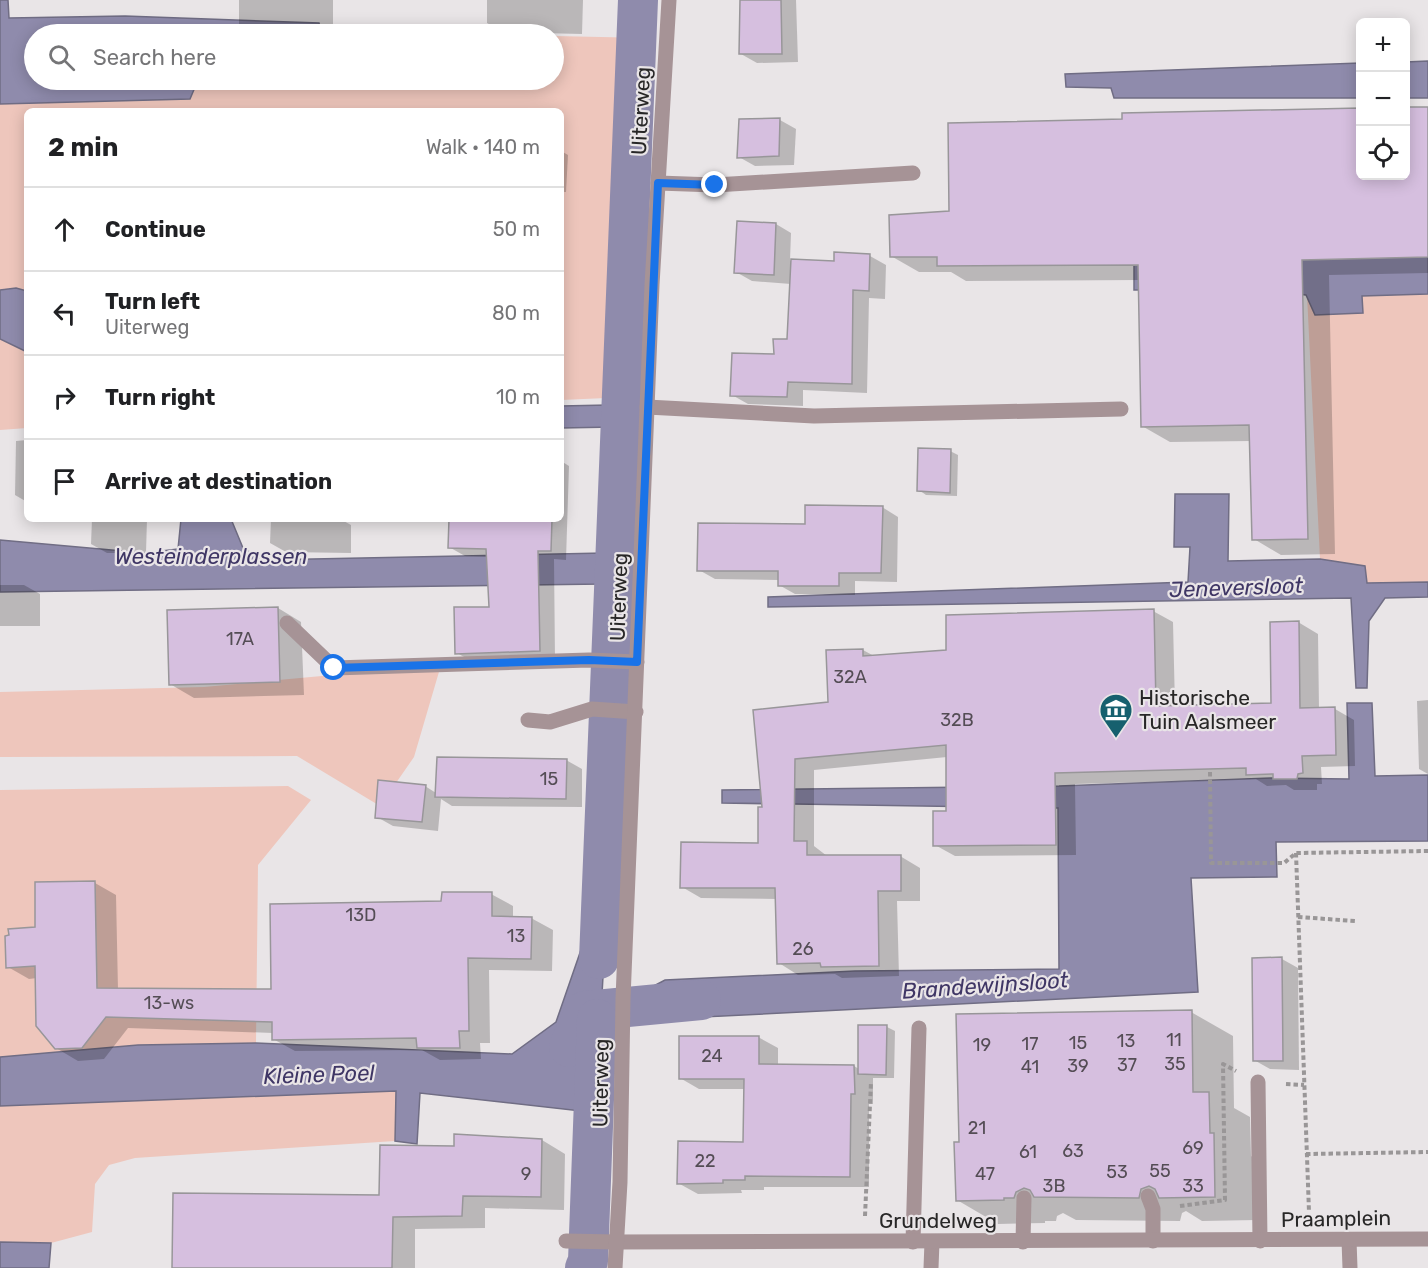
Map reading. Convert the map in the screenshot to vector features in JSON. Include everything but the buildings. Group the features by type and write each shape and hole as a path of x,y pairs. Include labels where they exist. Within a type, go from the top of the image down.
{"street":[{"name":"Uiterweg","path":"615,1268 620,1182 622,1024 636,712 630,661 647,408 669,0"},
{"path":"658,183 715,185 913,173"},
{"path":"647,408 814,416 1121,409"},
{"path":"287,622 334,668 589,660 630,661"},
{"path":"528,720 550,722 592,709 636,712"},
{"path":"913,1242 919,1028"},
{"name":"Praamplein","path":"1258,1082 1260,1241 1428,1239"},
{"path":"1023,1242 1024,1198"},
{"path":"1151,1202 1154,1241"},
{"path":"1349,1239 1350,1268"},
{"name":"Grundelweg","path":"566,1241 1260,1241"},
{"path":"931,1268 932,1242"}],"path":[{"path":"1210,772 1211,863 1284,862 1296,853 1428,851"},
{"path":"1296,853 1308,1205"},
{"path":"1298,918 1355,921"},
{"path":"1151,1202 1225,1200 1223,1064 1258,1082 1304,1085"},
{"path":"864,1220 871,1082"},
{"path":"1306,1154 1428,1152"}],"shaded area":[{"path":"564,36 648,38 629,397 564,400 564,108 24,108 24,290 16,288 0,290 0,104 189,99 193,90 564,90"},
{"path":"1428,294 1428,582 1366,583 1365,566 1320,559 1307,295 1363,313 1362,296"},
{"path":"0,339 24,351 24,428 0,430"},
{"path":"441,665 414,757 380,806 297,756 0,757 0,692 204,687"},
{"path":"288,786 311,800 258,865 256,1043 138,1045 0,1057 0,790"},
{"path":"396,1091 395,1141 135,1158 109,1165 95,1184 92,1232 51,1243 0,1242 0,1106"}],"water":[{"path":"0,0 8,0 9,18 125,16 319,23 24,24 24,90 194,90 190,99 0,104"},
{"path":"1428,61 1428,98 1410,98 1410,62"},
{"path":"1356,63 1356,98 1114,98 1111,88 1066,87 1065,74"},
{"path":"1134,252 1428,256 1428,294 1362,296 1363,313 1315,315 1306,295 1249,289 1134,290"},
{"path":"16,288 24,290 24,351 0,339 0,290"},
{"path":"608,405 613,427 564,428 564,406"},
{"name":"Jeneversloot","path":"1175,494 1229,494 1228,561 1320,559 1365,566 1367,583 1428,582 1428,597 1385,598 1369,621 1367,688 1356,688 1351,598 768,607 768,597 1188,582 1190,547 1174,547"},
{"name":"Westeinderplassen","path":"181,522 232,522 243,548 263,560 604,553 602,584 0,592 0,540 145,553 178,549"},
{"name":"Brandewijnsloot","path":"1347,703 1372,703 1375,776 1428,775 1428,841 1276,842 1277,877 1191,878 1198,992 643,1020 646,990 665,980 855,971 1059,969 1058,808 722,803 722,790 1059,786 1271,778 1349,779"},
{"name":"Kleine Poel","path":"584,901 607,904 598,1067 581,1111 420,1093 417,1144 395,1141 396,1091 0,1106 0,1057 138,1045 256,1043 512,1054 556,1022 583,944"},
{"path":"0,1242 51,1243 49,1268 0,1268"}],"pier":[{"path":"647,994 646,1020 641,1021 642,995"}],"waterway":[{"path":"599,959 638,0"},
{"path":"569,1047 585,1011 701,1000"},
{"path":"585,1268 588,1261 597,1019"}],"place":[{"name":"Historische Tuin Aalsmeer","path":"1116,739"}],"route":[{"path":"334,668 589,660 637,662 658,183 715,185"}]}
